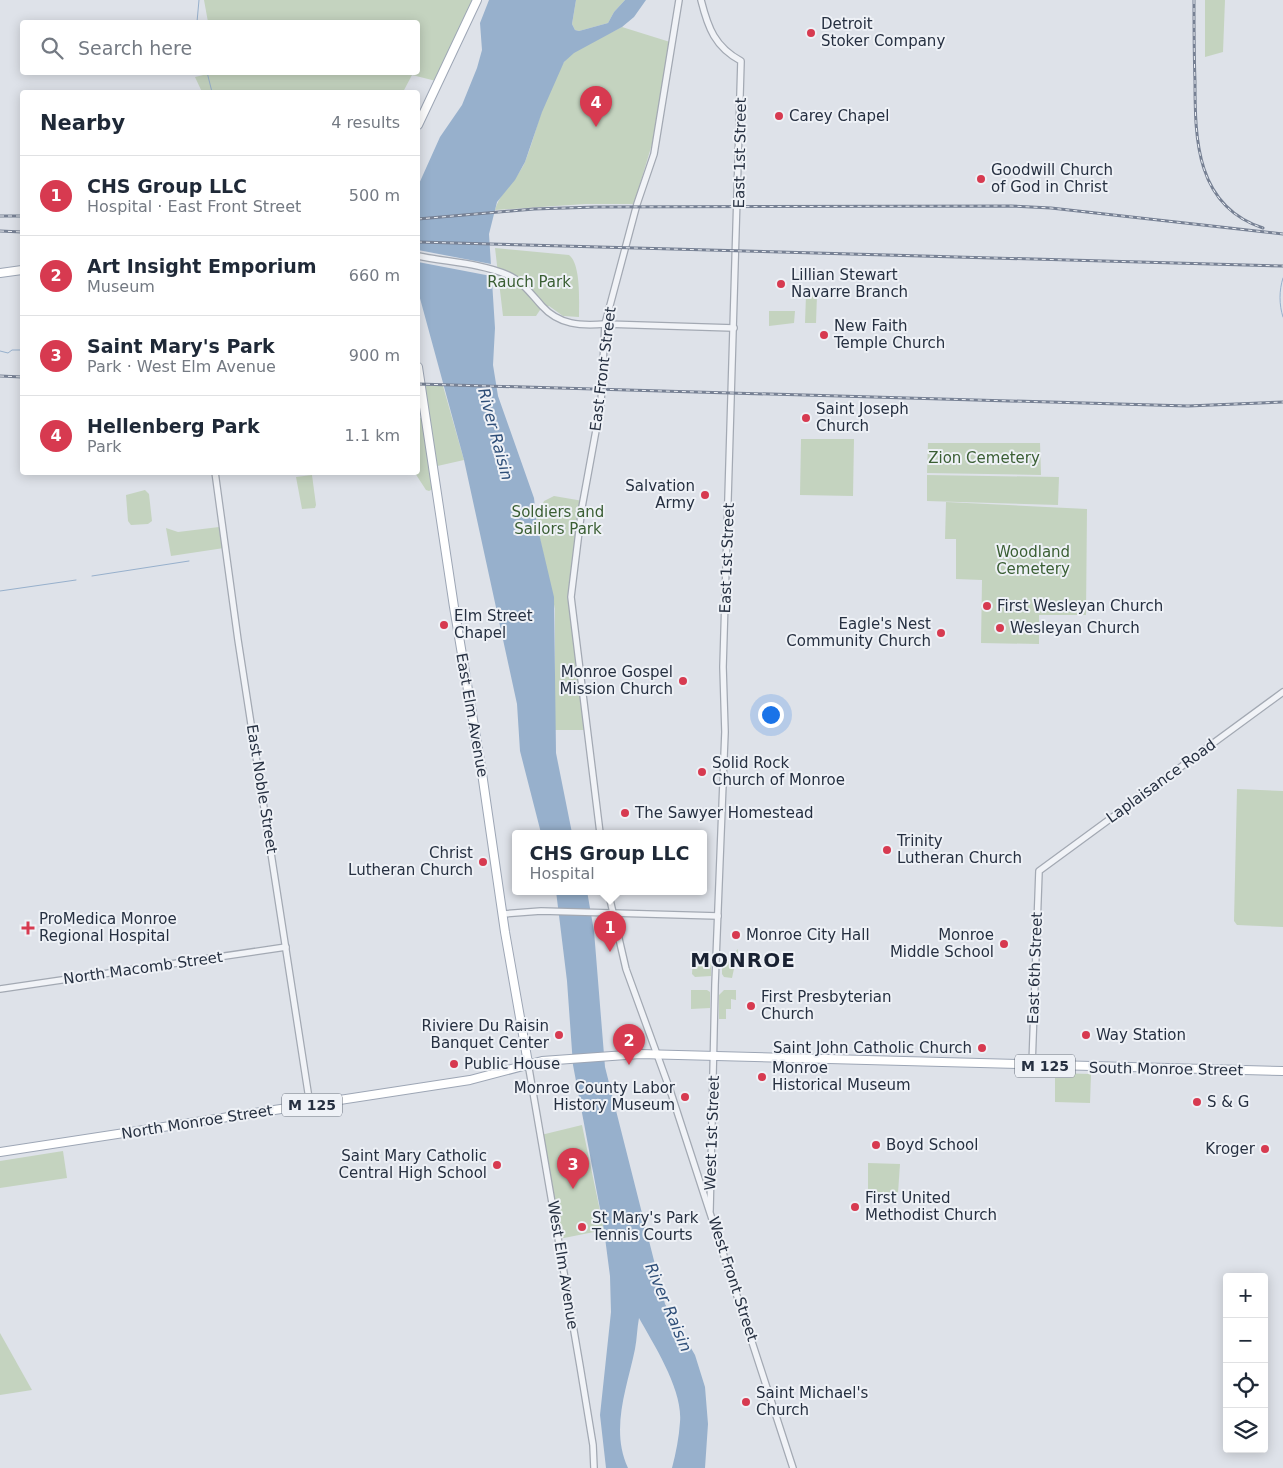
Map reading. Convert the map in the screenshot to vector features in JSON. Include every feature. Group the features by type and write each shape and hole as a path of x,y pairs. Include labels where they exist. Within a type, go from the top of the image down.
{"main road":[{"path":"420,121 476,0"},
{"path":"0,273 20,270"},
{"name":"East Elm Avenue","path":"420,379 454,607 528,1063"},
{"name":"South Monroe Street","path":"570,1058 607,1055 714,1055 1283,1071"},
{"name":"North Monroe Street","path":"0,1152 477,1079 528,1063 570,1058"}],"street":[{"name":"East Front Street","path":"600,830 571,597 583,501 601,403 605,324 634,215 654,154 679,0"},
{"name":"East 1st Street","path":"702,0 716,42 722,49 742,61 723,667 724,732 714,1055"},
{"path":"420,256 494,270 516,280 554,316 569,324 584,326 605,324 734,328"},
{"name":"East Noble Street","path":"215,475 238,640 310,1105"},
{"name":"Laplaisance Road","path":"1039,871 1283,692"},
{"name":"East 6th Street","path":"1032,1065 1039,871"},
{"path":"609,895 626,969 657,1054"},
{"path":"503,914 517,911 556,911 718,916"},
{"name":"North Macomb Street","path":"0,989 286,946"},
{"name":"West Front Street","path":"657,1054 710,1210 793,1468"},
{"name":"West 1st Street","path":"710,1210 710,1135 714,1055"},
{"name":"West Elm Avenue","path":"528,1063 593,1445 594,1468"}],"green space":[{"path":"204,0 474,0 436,81 412,75 420,75 420,20 208,20"},
{"path":"576,0 625,0 614,12 608,23 579,31 575,30 572,24"},
{"path":"1205,0 1225,0 1223,52 1205,57"},
{"path":"622,27 670,42 652,144 634,204 585,204 495,210 501,197 518,175 525,162 551,87 557,72 565,60 580,48"},
{"path":"203,75 412,75 404,90 201,90 195,77"},
{"name":"Rauch Park","path":"495,248 569,255 576,266 579,317 563,316 549,306 540,310 536,316 503,316"},
{"path":"806,295 817,295 816,323 805,323"},
{"path":"769,311 795,311 794,323 769,326"},
{"path":"421,385 443,386 464,460 433,467"},
{"path":"420,418 422,418 433,489 426,490 416,475 420,475"},
{"path":"801,439 854,439 853,496 800,495"},
{"name":"Zion Cemetery","path":"928,443 1040,443 1041,475 927,473"},
{"path":"312,475 316,505 315,508 302,509 296,477"},
{"path":"927,475 1059,477 1058,505 927,501"},
{"path":"145,490 149,494 152,521 148,524 131,525 128,521 126,495"},
{"name":"Soldiers and Sailors Park","path":"554,496 583,501 571,597 587,730 555,730 555,609 537,525 535,507 541,508 544,501"},
{"name":"Woodland Cemetery","path":"946,502 1087,509 1086,615 1039,615 1039,644 981,643 982,580 956,579 956,539 945,539"},
{"path":"219,527 222,530 224,548 171,556 166,528 178,532"},
{"path":"1237,789 1283,791 1283,927 1237,925 1234,921"},
{"path":"738,949 738,964 735,964 732,978 724,977 722,974 722,964"},
{"path":"693,959 708,959 711,962 711,976 695,977 692,974"},
{"path":"691,990 707,990 710,992 710,1008 691,1009"},
{"path":"724,990 736,990 736,1000 731,999 731,1009 726,1009 726,1019 719,1019 719,995"},
{"path":"1055,1073 1091,1074 1090,1103 1055,1102"},
{"path":"582,1125 604,1230 559,1239 541,1135"},
{"path":"63,1151 67,1178 0,1188 0,1161"},
{"path":"868,1163 900,1164 898,1193 868,1194"},
{"path":"0,1333 32,1390 0,1395"}],"water":[{"name":"River Raisin","path":"489,0 576,0 572,24 575,30 579,31 608,23 614,12 625,0 646,0 634,17 622,27 574,53 564,62 542,112 525,162 515,180 497,202 489,234 495,328 493,365 498,396 534,498 537,525 554,597 556,753 571,830 540,830 520,751 517,704 464,460 420,298 420,182 440,137 462,105 477,68 482,50 480,23"},
{"path":"556,895 588,895 594,931 605,1067 665,1304 695,1355 705,1387 708,1424 705,1468 672,1468 677,1445 680,1409 666,1368 639,1318 635,1349 620,1423 620,1438 628,1468 606,1468 600,1415 611,1312 610,1276 604,1230 573,1065 567,981"}],"pier":[{"path":"420,250 491,264 491,276 420,262"}],"waterway":[{"path":"197,20 199,0"},
{"path":"208,75 212,90"},
{"path":"1283,278 1280,298 1283,317"},
{"path":"0,351 8,353 12,350 20,350"},
{"path":"92,576 189,561"},
{"path":"0,591 76,580"}],"railway":[{"path":"1194,0 1196,126 1204,168 1212,187 1224,204 1241,218 1263,228"},
{"path":"420,219 534,209 596,207 1011,206 1051,208 1283,234"},
{"path":"0,216 20,216"},
{"path":"0,231 20,232"},
{"path":"420,242 1283,266"},
{"path":"0,376 20,377"},
{"path":"420,384 1188,406 1283,402"}],"place":[{"name":"Detroit Stoker Company","path":"811,33"},
{"name":"Carey Chapel","path":"779,116"},
{"name":"Hellenberg Park","path":"596,127"},
{"name":"Goodwill Church of God in Christ","path":"981,179"},
{"name":"Lillian Stewart Navarre Branch","path":"781,284"},
{"name":"New Faith Temple Church","path":"824,335"},
{"name":"Saint Joseph Church","path":"806,418"},
{"name":"Salvation Army","path":"705,495"},
{"name":"First Wesleyan Church","path":"987,606"},
{"name":"Elm Street Chapel","path":"444,625"},
{"name":"Wesleyan Church","path":"1000,628"},
{"name":"Eagle's Nest Community Church","path":"941,633"},
{"name":"Monroe Gospel Mission Church","path":"683,681"},
{"name":"Solid Rock Church of Monroe","path":"702,772"},
{"name":"The Sawyer Homestead","path":"625,813"},
{"name":"Trinity Lutheran Church","path":"887,850"},
{"name":"Christ Lutheran Church","path":"483,862"},
{"name":"ProMedica Monroe Regional Hospital","path":"28,928"},
{"name":"Monroe City Hall","path":"736,935"},
{"name":"Monroe Middle School","path":"1004,944"},
{"name":"CHS Group LLC","path":"610,952"},
{"name":"First Presbyterian Church","path":"751,1006"},
{"name":"Riviere Du Raisin Banquet Center","path":"559,1035"},
{"name":"Way Station","path":"1086,1035"},
{"name":"Saint John Catholic Church","path":"982,1048"},
{"name":"Public House","path":"454,1064"},
{"name":"Art Insight Emporium","path":"629,1065"},
{"name":"Monroe Historical Museum","path":"762,1077"},
{"name":"Monroe County Labor History Museum","path":"685,1097"},
{"name":"S & G","path":"1197,1102"},
{"name":"Boyd School","path":"876,1145"},
{"name":"Kroger","path":"1265,1149"},
{"name":"Saint Mary Catholic Central High School","path":"497,1165"},
{"name":"Saint Mary's Park","path":"573,1189"},
{"name":"First United Methodist Church","path":"855,1207"},
{"name":"St Mary's Park Tennis Courts","path":"582,1227"},
{"name":"Saint Michael's Church","path":"746,1402"}],"district":[{"name":"MONROE","path":"743,960"}]}
